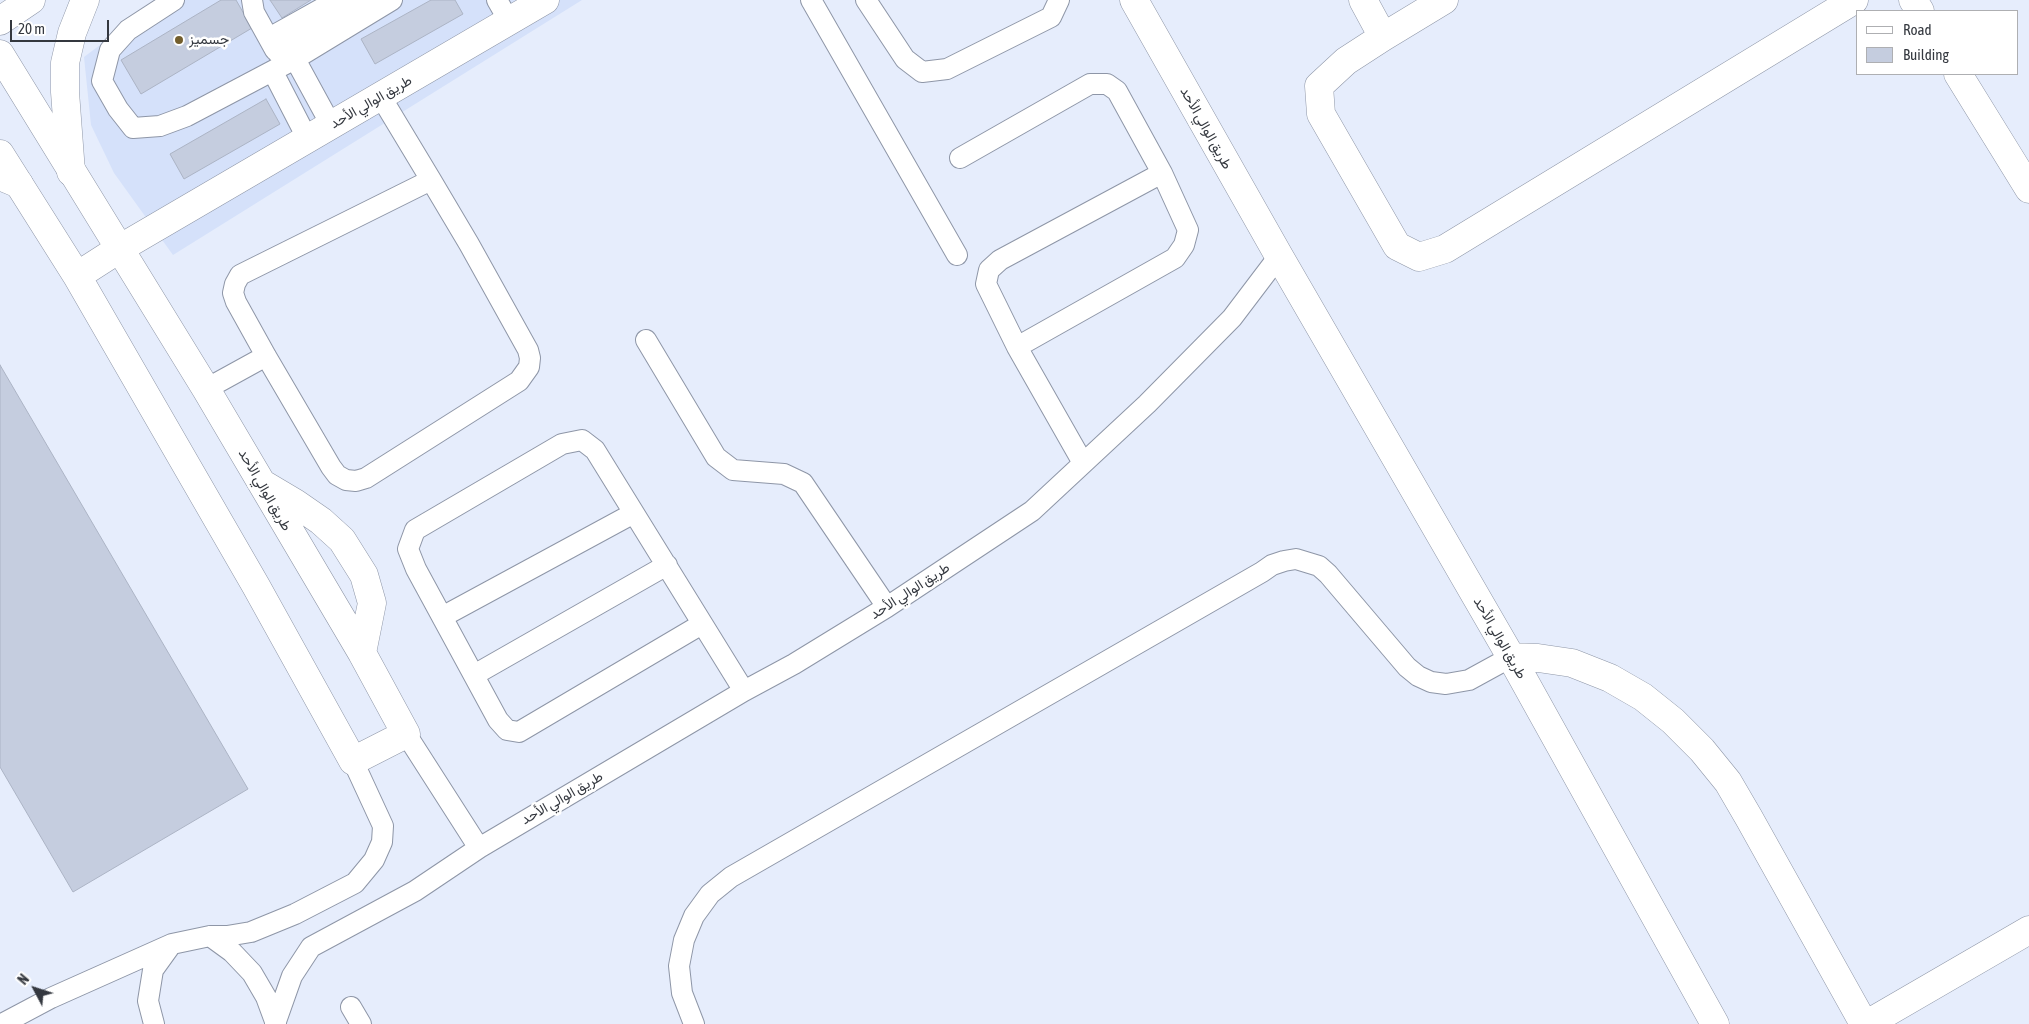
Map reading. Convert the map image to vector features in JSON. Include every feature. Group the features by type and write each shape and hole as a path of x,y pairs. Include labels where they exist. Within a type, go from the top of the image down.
{"street":[{"path":"0,21 31,0"},
{"path":"72,172 65,92 66,63 72,33 84,0"},
{"name":"طريق الوالي الأحد","path":"77,276 119,248 381,97 503,11 545,0"},
{"name":"طريق الوالي الأحد","path":"1134,0 1279,256 1511,657 1715,1024"},
{"path":"1363,0 1382,37"},
{"path":"1444,0 1346,61 1319,86 1322,114 1397,246 1420,257 1446,249 1854,0"},
{"name":"طريق الوالي الأحد","path":"0,54 206,389 362,653 406,734"},
{"path":"1959,75 2029,189"},
{"path":"0,154 10,180 77,276 354,761 406,734"},
{"path":"262,483 322,521 342,540 364,575 372,604 362,653"},
{"path":"1511,657 1538,658 1572,663 1610,678 1643,697 1673,721 1702,750 1728,782 1750,818 1866,1024 2029,930"}],"lane":[{"path":"174,0 128,30 110,50 102,81 118,110 134,128 160,126 187,116 366,0"},
{"path":"252,0 254,12 279,57 331,125"},
{"path":"279,57 336,0"},
{"path":"279,57 392,0"},
{"path":"811,0 957,255"},
{"path":"872,2 905,59 922,72 947,69 1051,17 1059,0"},
{"path":"279,57 308,138"},
{"path":"960,158 1090,84 1107,84 1117,91 1162,173 1188,230 1184,245 1175,258 1017,347"},
{"path":"381,97 431,180 528,350 530,358 526,375 520,381 366,478 356,482 346,480 337,475 331,467 266,356 236,302 235,284 240,275 431,180"},
{"path":"1083,463 1017,347 986,284 989,270 1000,260 1162,173"},
{"name":"طريق الوالي الأحد","path":"276,1024 292,976 311,947 415,891 479,848 744,691 794,664 887,606 1032,511 1147,404 1232,318 1279,256"},
{"path":"646,340 716,458 733,470 784,474 802,483 887,606"},
{"path":"206,389 266,356"},
{"path":"702,624 519,732 507,730 498,720 442,617 408,549 415,530 562,444 582,440 595,450 744,691"},
{"path":"442,617 634,512"},
{"path":"694,1024 682,993 680,966 684,940 694,916 710,894 731,877 1272,565 1296,559 1319,566 1328,574 1407,667 1418,676 1431,682 1446,684 1469,680 1511,657"},
{"path":"474,675 666,565"},
{"path":"406,734 479,848"},
{"path":"2,1024 51,998 172,944 210,936 228,936 251,932 296,914 355,883 374,860 382,842 383,826 354,761"},
{"path":"210,936 232,952 252,973 266,997 276,1024"},
{"path":"154,1024 148,1001 153,970 172,944"}],"shaded area":[{"path":"160,0 582,0 173,255 114,173 91,125 84,57"}],"building":[{"path":"221,0 236,0 252,28 141,94 121,60"},
{"path":"270,0 311,0 282,18"},
{"path":"431,0 455,0 463,14 375,64 361,39"},
{"path":"266,99 280,124 184,179 170,154"},
{"path":"0,365 248,789 73,892 0,767"}],"place":[{"name":"جسميز","path":"179,40"}]}
